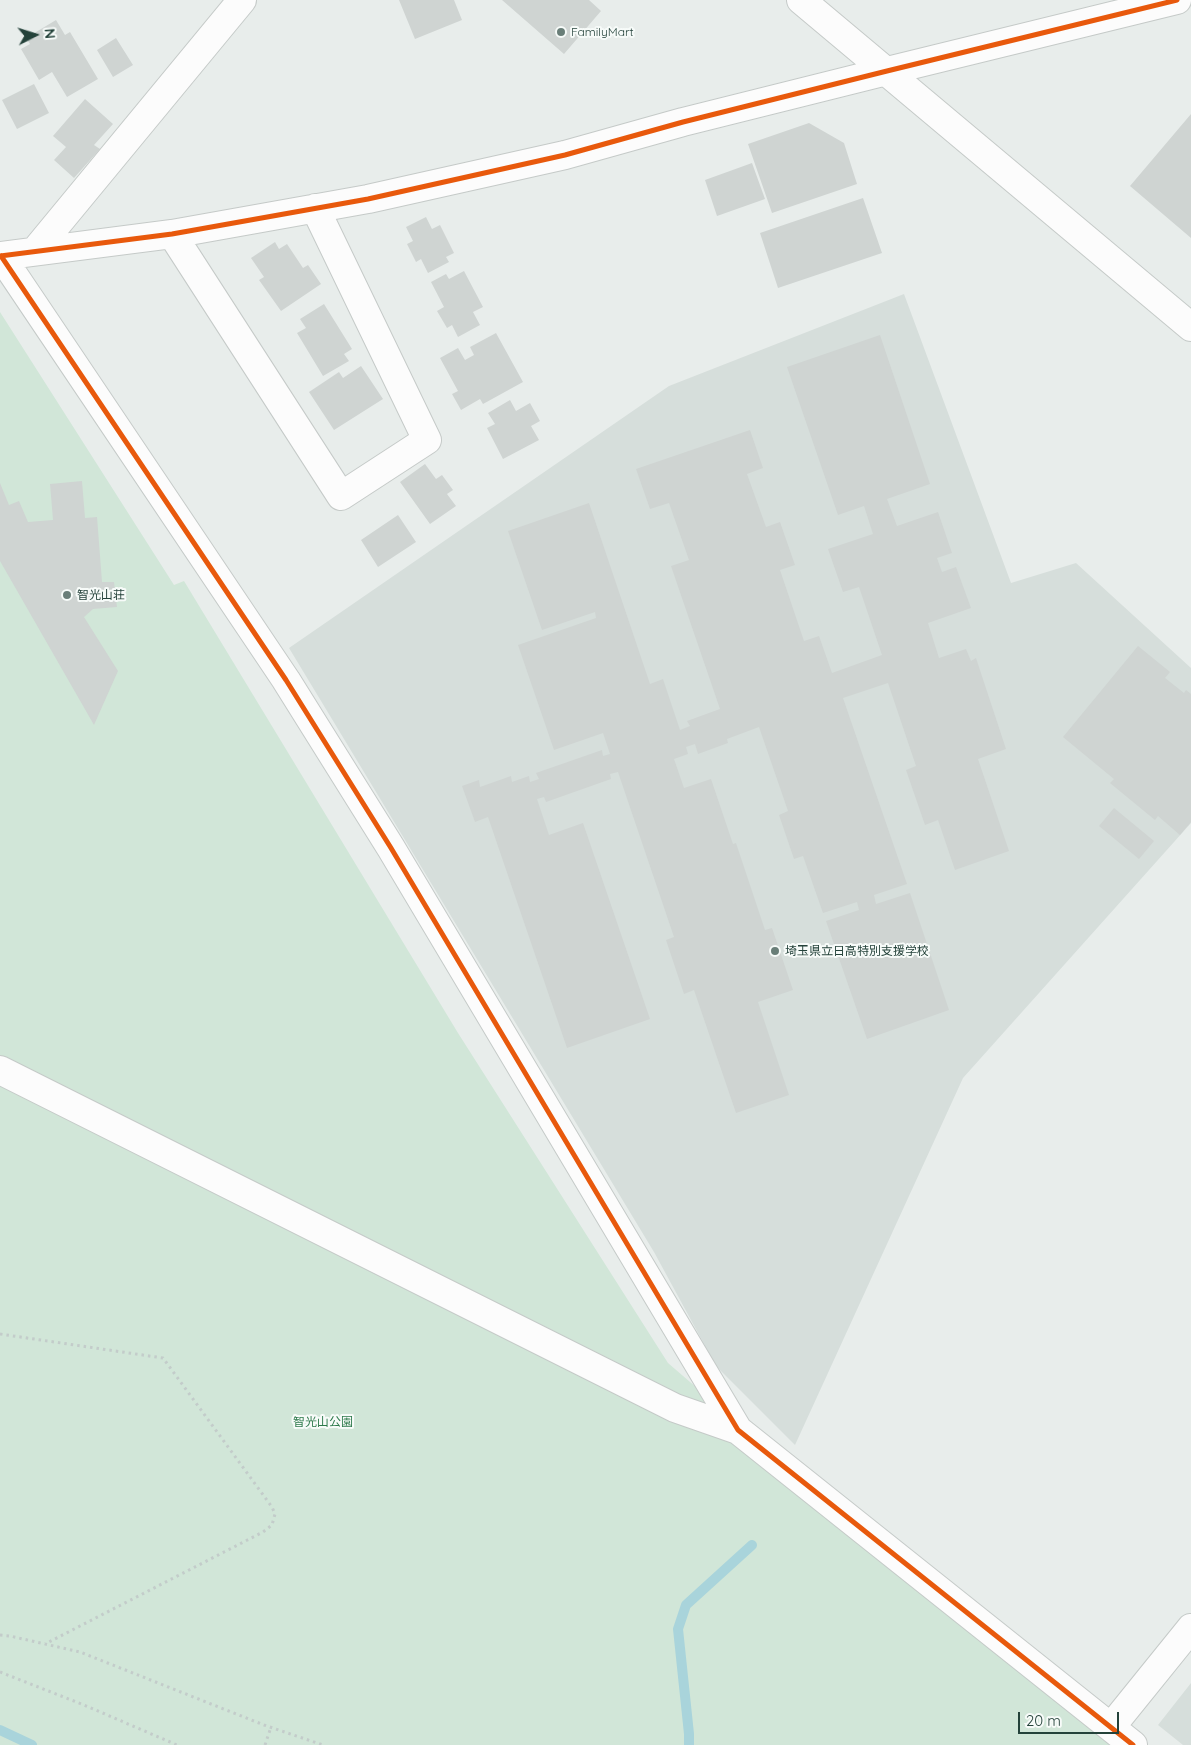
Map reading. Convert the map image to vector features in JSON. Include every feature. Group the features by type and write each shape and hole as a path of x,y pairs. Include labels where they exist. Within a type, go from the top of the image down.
{"street":[{"path":"35,251 242,0"},
{"path":"801,0 1191,328"},
{"path":"738,1430 391,848 286,680 0,256 172,234 368,199 565,155 684,122 1176,0"},
{"path":"172,234 341,496 427,440 316,208"},
{"path":"0,1070 675,1408 738,1430 1133,1745"},
{"path":"1111,1726 1191,1628"}],"path":[{"path":"0,1334 162,1358 272,1507 275,1514 272,1524 263,1532 45,1644"},
{"path":"0,1635 80,1652 271,1727 324,1745"},
{"path":"0,1672 84,1705 177,1745"},
{"path":"265,1745 271,1727"}],"shaded area":[{"name":"埼玉県立日高特別支援学校","path":"904,294 1011,583 1076,563 1191,668 1191,823 963,1078 795,1445 716,1366 654,1252 289,648 669,386"},
{"path":"1191,1683 1191,1745 1183,1745 1158,1725"}],"green space":[{"name":"智光山公園","path":"0,312 174,585 184,581 458,1033 668,1363 798,1475 1121,1745 0,1745"}],"building":[{"path":"399,0 454,0 462,20 415,39"},
{"name":"FamilyMart","path":"502,0 589,0 601,11 564,54"},
{"path":"56,20 65,35 70,32 98,79 67,97 52,72 39,80 21,49 30,44 26,38"},
{"path":"116,38 133,65 113,77 97,50"},
{"path":"34,84 49,113 17,129 2,100"},
{"path":"85,99 113,124 94,145 100,149 74,178 54,160 66,147 53,136"},
{"path":"1191,114 1191,238 1130,186"},
{"path":"809,123 844,143 857,184 772,213 748,144"},
{"path":"752,163 765,199 717,216 705,180"},
{"path":"863,198 882,253 778,288 760,233"},
{"path":"426,217 432,229 440,225 454,253 446,257 449,262 428,273 421,259 416,262 407,244 413,241 406,227"},
{"path":"275,242 279,249 287,244 303,268 308,265 321,284 281,311 259,280 264,277 251,258"},
{"path":"464,271 483,307 473,312 480,325 458,337 452,325 447,328 437,311 444,307 431,282 446,274 449,279"},
{"path":"324,304 352,349 344,354 349,361 323,376 297,333 306,328 300,319"},
{"path":"496,333 523,382 483,404 480,399 461,410 452,394 458,391 440,358 458,348 465,360 474,355 470,347"},
{"path":"880,335 930,484 887,499 897,526 938,512 952,553 937,558 942,572 956,567 971,608 928,623 939,658 966,649 971,661 976,658 1006,749 978,759 1009,851 955,870 938,820 925,825 906,770 916,766 888,683 843,698 907,884 874,895 876,904 910,893 949,1010 867,1039 826,921 859,910 857,902 823,913 803,856 794,859 779,815 788,811 759,727 727,739 728,743 698,754 695,744 686,747 688,754 674,759 684,788 711,779 733,844 736,843 765,930 772,928 793,990 758,1002 789,1095 736,1113 694,990 684,994 666,940 674,937 618,772 610,774 611,779 546,802 544,797 537,799 549,835 583,823 650,1019 567,1048 488,817 475,822 462,786 479,780 480,787 511,776 512,782 529,776 530,782 539,779 536,773 602,750 603,756 610,754 603,733 554,750 518,645 596,618 595,612 542,630 508,531 589,503 650,684 663,679 680,730 690,726 687,721 720,709 671,566 689,560 669,503 650,509 636,469 750,430 763,468 747,474 766,527 780,522 795,565 780,570 804,641 819,636 832,673 882,655 859,587 843,592 828,549 873,534 864,506 838,515 787,367"},
{"path":"361,366 383,399 334,430 309,392 339,372 343,378"},
{"path":"510,400 516,411 530,403 540,421 531,426 539,440 503,459 487,428 495,424 488,413"},
{"path":"425,464 436,479 442,475 453,490 447,494 456,506 430,524 400,482"},
{"name":"智光山荘","path":"82,481 85,518 97,517 102,582 114,582 117,607 93,609 84,617 118,671 94,725 0,561 0,483 9,505 19,501 28,522 53,520 50,484"},
{"path":"398,515 416,542 378,567 361,540"},
{"path":"1138,646 1170,672 1165,678 1184,693 1186,690 1191,694 1191,822 1180,835 1158,816 1155,820 1110,783 1114,779 1063,737"},
{"path":"1114,808 1154,841 1139,859 1099,826"}],"waterway":[{"path":"689,1745 678,1629 686,1605 752,1545"},
{"path":"0,1730 32,1745"}],"cycle path":[{"path":"0,256 172,234 368,199 565,155 683,122 1177,0"},
{"path":"1,256 286,680 391,848 738,1430 1133,1745"}],"place":[{"name":"FamilyMart","path":"561,32"},
{"name":"智光山荘","path":"67,595"},
{"name":"埼玉県立日高特別支援学校","path":"775,951"}]}
